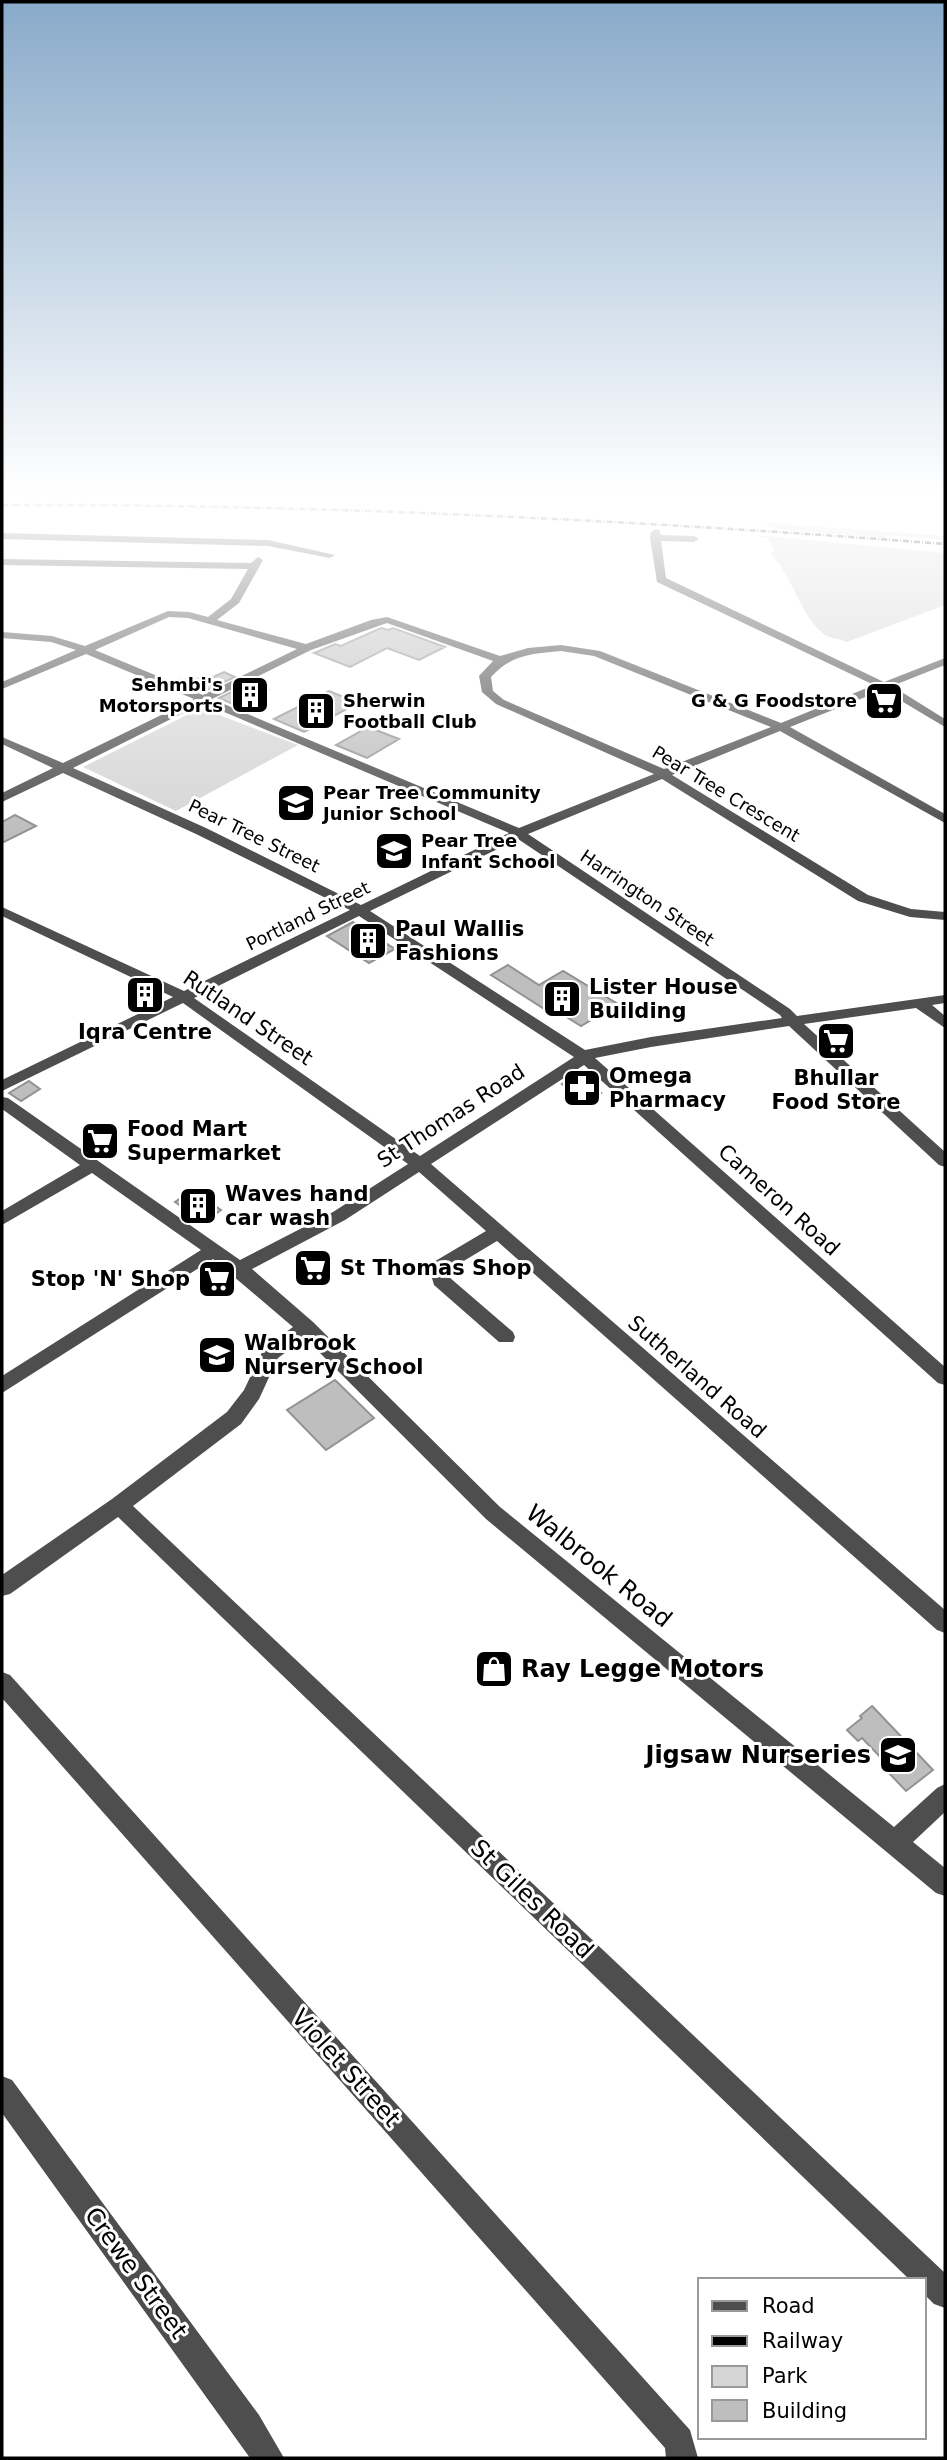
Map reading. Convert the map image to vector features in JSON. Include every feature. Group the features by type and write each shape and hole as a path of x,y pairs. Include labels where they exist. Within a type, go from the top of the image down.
{"street":[{"path":"209,621 232,605"},
{"path":"714,605 884,686 945,724"},
{"path":"2,686 168,614 182,614 307,648"},
{"path":"2,798 307,648 387,620 400,622 500,660 544,649 596,653 780,728 945,819"},
{"name":"Harrington Street","path":"2,635 52,639 86,650 519,833 785,1012 804,1034 945,1161"},
{"name":"Pear Tree Crescent","path":"500,660 485,676 487,689 495,699 663,774 863,898 903,911 945,916"},
{"name":"Portland Street","path":"2,1086 519,833 945,662"},
{"name":"Pear Tree Street","path":"2,740 201,831 362,911 583,1056"},
{"name":"Rutland Street","path":"2,911 183,998 420,1164"},
{"name":"St Thomas Road","path":"239,1268 338,1216 583,1056 630,1045 796,1023 945,999"},
{"path":"921,1004 945,1023"},
{"name":"Cameron Road","path":"583,1056 945,1377"},
{"path":"2,1102 239,1268"},
{"name":"Sutherland Road","path":"420,1164 945,1623"},
{"path":"2,1219 93,1165"},
{"path":"496,1233 438,1268 440,1280 506,1337"},
{"path":"2,1386 214,1251"},
{"name":"Walbrook Road","path":"239,1268 306,1327 493,1513 945,1884"},
{"path":"2,1587 119,1505 234,1418 252,1394 271,1353 306,1327"},
{"name":"St Giles Road","path":"119,1505 945,2293"},
{"name":"Violet Street","path":"2,1682 679,2441 682,2458"},
{"path":"895,1843 945,1796"},
{"name":"Crewe Street","path":"2,2090 248,2426 268,2458"}],"green space":[{"path":"801,605 945,605 847,642 822,633"},
{"path":"201,708 298,745 176,811 83,767"}],"building":[{"path":"381,628 393,628 445,647 419,660 387,648 350,667 314,653 335,644 341,646"},
{"path":"224,672 235,677 203,692 174,680 211,678"},
{"name":"Sehmbi's Motorsports","path":"250,683 268,690 237,706 219,698"},
{"name":"Sherwin Football Club","path":"329,691 358,703 304,732 274,719"},
{"path":"368,727 399,739 367,758 336,745"},
{"path":"15,815 36,826 2,843 2,822"},
{"name":"Paul Wallis Fashions","path":"353,922 395,949 369,963 327,936"},
{"name":"Lister House Building","path":"508,965 539,985 563,971 618,1004 581,1026 554,1009 549,1012 491,975"},
{"name":"Omega Pharmacy","path":"580,1075 601,1093 583,1102 562,1084"},
{"path":"29,1081 40,1089 21,1101 9,1093"},
{"name":"Waves hand car wash","path":"192,1190 221,1210 204,1222 175,1202"},
{"path":"335,1380 374,1418 326,1450 287,1410"},
{"name":"Jigsaw Nurseries","path":"872,1706 933,1770 906,1791 887,1771 891,1768 862,1738 858,1741 847,1730"}],"place":[{"name":"Sehmbi's Motorsports","path":"250,695"},
{"name":"G & G Foodstore","path":"884,701"},
{"name":"Sherwin Football Club","path":"316,711"},
{"name":"Pear Tree Community Junior School","path":"296,803"},
{"name":"Pear Tree Infant School","path":"394,851"},
{"name":"Paul Wallis Fashions","path":"368,941"},
{"name":"Iqra Centre","path":"145,995"},
{"name":"Lister House Building","path":"562,999"},
{"name":"Bhullar Food Store","path":"836,1041"},
{"name":"Omega Pharmacy","path":"582,1088"},
{"name":"Food Mart Supermarket","path":"100,1141"},
{"name":"Waves hand car wash","path":"198,1206"},
{"name":"St Thomas Shop","path":"313,1268"},
{"name":"Stop 'N' Shop","path":"217,1279"},
{"name":"Walbrook Nursery School","path":"217,1355"},
{"name":"Ray Legge Motors","path":"494,1669"},
{"name":"Jigsaw Nurseries","path":"898,1755"}]}
